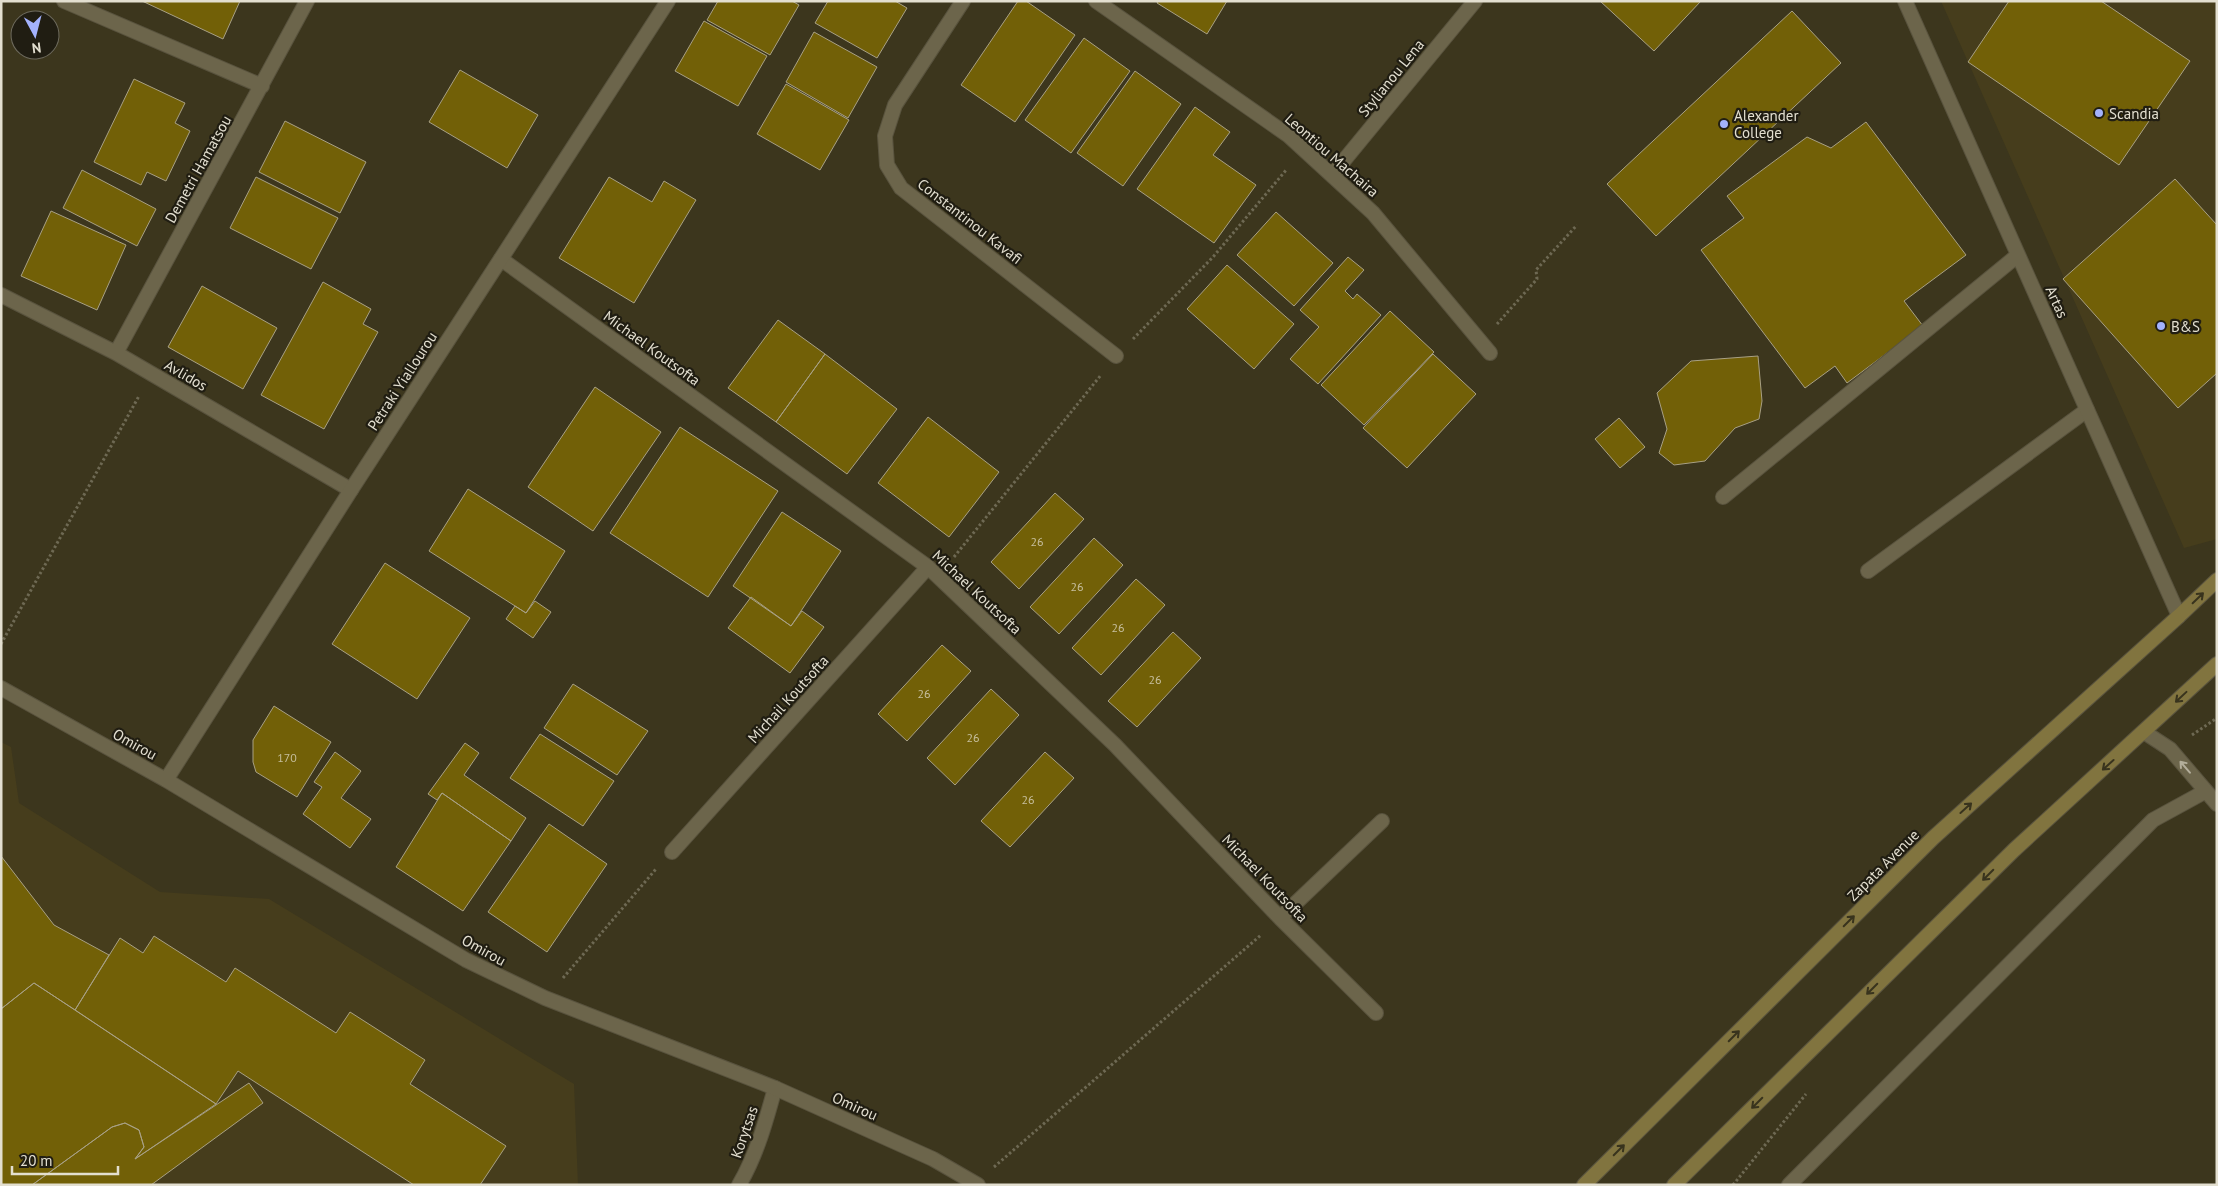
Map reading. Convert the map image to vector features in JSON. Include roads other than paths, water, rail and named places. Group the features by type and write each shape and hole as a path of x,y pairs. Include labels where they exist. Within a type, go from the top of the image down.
{"main road":[{"name":"Zapata Avenue","path":"1584,1185 1933,838 2217,580"},
{"path":"1674,1185 2014,850 2217,664"}],"street":[{"path":"64,1 262,86"},
{"name":"Demetri Hamatsou","path":"116,353 307,1"},
{"name":"Petraki Yiallourou","path":"166,780 351,490 668,1"},
{"name":"Constantinou Kavafi","path":"963,1 895,105 885,136 887,165 901,188 1116,356"},
{"name":"Leontiou Machaira","path":"1096,1 1289,136 1304,149 1373,213 1485,348"},
{"name":"Stylianou Lena","path":"1332,175 1475,1"},
{"name":"Artas","path":"1905,1 2179,616"},
{"path":"1723,497 2018,255"},
{"name":"Michael Koutsofta","path":"501,259 928,567 1115,746 1280,918 1376,1013"},
{"name":"Avlidos","path":"1,295 116,353 351,490"},
{"path":"1868,571 2087,410"},
{"name":"Michail Koutsofta","path":"672,852 928,567"},
{"name":"Omirou","path":"1,688 166,780 466,960 545,998 775,1088 933,1159 976,1184"},
{"path":"2144,732 2170,750 2217,804"},
{"path":"1789,1185 2153,820 2206,791"},
{"path":"1280,918 1382,820"},
{"name":"Korytsas","path":"739,1185 749,1168 765,1127 775,1088"}],"place":[{"name":"Scandia","path":"2099,113"},
{"name":"Alexander College","path":"1724,124"},
{"name":"B&S","path":"2161,326"}]}
